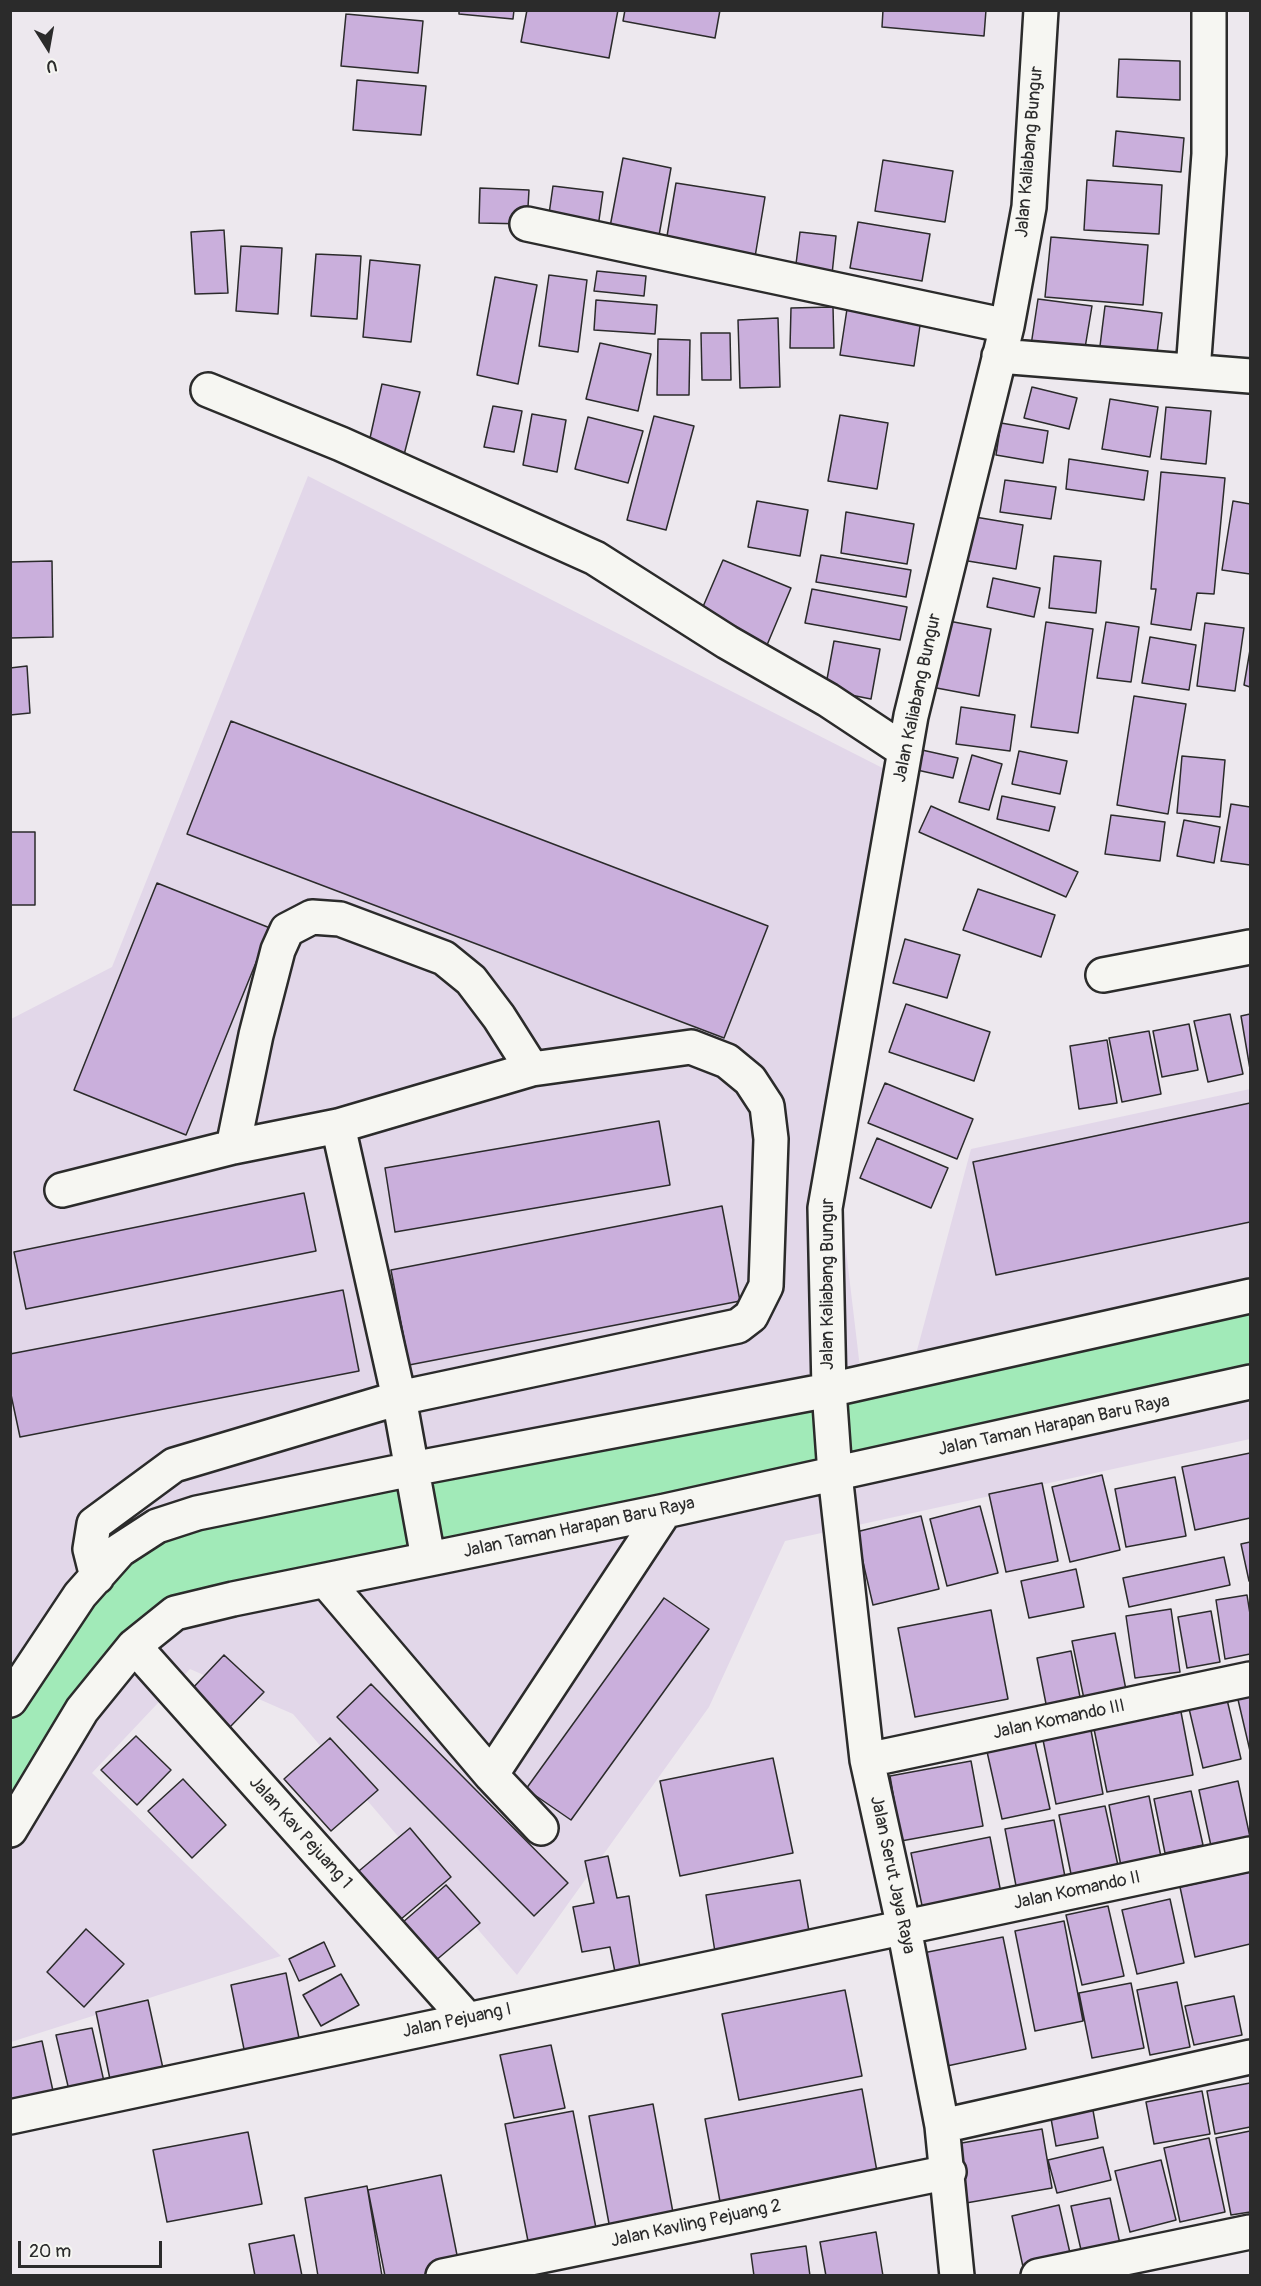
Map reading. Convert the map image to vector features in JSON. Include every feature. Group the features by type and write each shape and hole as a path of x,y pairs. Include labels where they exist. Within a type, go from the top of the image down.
{"street":[{"name":"Jalan Kaliabang Bungur","path":"835,1474 829,1390 825,1208 911,716 1003,341 1029,207 1041,10"},
{"path":"1193,370 1209,154 1209,10"},
{"path":"527,224 1003,341 1193,370 1251,376"},
{"path":"208,390 341,444 595,558 727,642 828,700 905,751"},
{"path":"233,1147 256,1035 278,950 287,930 312,917 340,919 444,958 471,980 499,1017 532,1069"},
{"path":"1103,975 1251,947"},
{"path":"62,1190 233,1147 338,1125 532,1069 691,1047 727,1060 750,1080 767,1106 771,1139 769,1260 766,1286 760,1304 751,1316 738,1326 399,1398 174,1465 94,1524 90,1549 97,1577"},
{"path":"338,1125 399,1398 428,1558"},
{"path":"10,1700 80,1595 120,1550 157,1526 197,1513 412,1469 829,1390 1251,1296"},
{"name":"Jalan Taman Harapan Baru Raya","path":"10,1830 82,1710 134,1646 175,1613 428,1558 665,1511 1251,1383"},
{"name":"Jalan Serut Jaya Raya","path":"835,1474 867,1761 904,1928 942,2127 949,2172 957,2276"},
{"path":"491,1775 665,1511"},
{"path":"326,1581 491,1775 541,1828"},
{"name":"Jalan Kav Pejuang 1","path":"134,1646 467,2019"},
{"name":"Jalan Komando III","path":"867,1761 1251,1679"},
{"name":"Jalan Komando II","path":"904,1928 1251,1854"},
{"name":"Jalan Pejuang I","path":"10,2116 904,1928"},
{"path":"942,2127 1251,2057"},
{"name":"Jalan Kavling Pejuang 2","path":"443,2276 949,2172"},
{"path":"1038,2276 1251,2232"}],"shaded area":[{"path":"308,476 914,784 848,1133 843,1225 861,1376 912,1369 971,1149 1250,1089 1250,1439 785,1541 709,1707 517,1975 293,1714 190,1669 92,1773 281,1956 11,2042 11,1019 112,967"}],"green space":[{"path":"1250,1296 1250,1385 175,1613 11,1830 11,1703 157,1526"}],"building":[{"path":"459,10 514,10 513,19 459,14"},
{"path":"527,10 618,10 609,58 521,42"},
{"path":"625,10 720,10 715,38 623,21"},
{"path":"883,10 986,10 984,36 882,27"},
{"path":"346,14 423,21 418,73 341,66"},
{"path":"1119,59 1180,61 1180,100 1117,97"},
{"path":"357,80 426,86 421,135 353,130"},
{"path":"1116,131 1184,138 1181,172 1113,166"},
{"path":"623,158 671,168 658,241 609,232"},
{"path":"883,160 953,171 945,222 875,211"},
{"path":"1087,180 1162,185 1159,234 1084,230"},
{"path":"676,183 765,197 755,257 666,242"},
{"path":"553,186 603,192 598,227 548,221"},
{"path":"480,188 529,190 527,224 479,223"},
{"path":"858,222 930,234 922,281 850,268"},
{"path":"224,230 228,293 195,294 191,232"},
{"path":"800,232 836,236 831,284 794,280"},
{"path":"1051,237 1148,245 1143,305 1045,297"},
{"path":"241,246 282,248 278,314 236,311"},
{"path":"316,254 361,256 357,319 311,316"},
{"path":"370,260 420,265 411,342 363,337"},
{"path":"597,271 646,276 644,296 594,291"},
{"path":"549,275 587,280 578,352 539,346"},
{"path":"495,277 537,285 518,384 477,375"},
{"path":"1038,299 1092,306 1083,360 1030,352"},
{"path":"596,300 657,305 655,334 594,330"},
{"path":"1105,306 1162,313 1156,361 1099,354"},
{"path":"833,307 834,348 790,348 791,308"},
{"path":"847,309 921,319 914,366 840,355"},
{"path":"778,318 780,387 740,388 738,320"},
{"path":"701,333 730,333 731,380 702,380"},
{"path":"658,339 690,340 689,395 657,395"},
{"path":"600,343 651,354 638,411 586,399"},
{"path":"382,384 420,392 404,455 368,447"},
{"path":"1032,387 1077,398 1069,429 1024,418"},
{"path":"1110,399 1158,407 1150,457 1102,449"},
{"path":"493,406 522,411 514,452 484,447"},
{"path":"1166,407 1211,411 1206,464 1161,459"},
{"path":"532,414 566,420 557,472 523,465"},
{"path":"840,415 888,423 877,489 828,481"},
{"path":"654,416 694,426 666,530 627,520"},
{"path":"588,417 643,431 628,483 575,469"},
{"path":"1001,423 1048,431 1043,463 996,455"},
{"path":"1069,459 1148,471 1144,500 1066,489"},
{"path":"1161,472 1225,478 1214,594 1197,593 1191,630 1151,624 1156,589 1151,589"},
{"path":"1005,480 1056,487 1051,519 1000,512"},
{"path":"757,501 808,510 800,556 748,547"},
{"path":"1233,501 1250,504 1250,574 1222,570"},
{"path":"846,512 914,524 907,564 841,553"},
{"path":"969,516 1023,525 1016,569 962,560"},
{"path":"821,555 911,570 906,597 816,582"},
{"path":"1054,556 1101,561 1096,613 1049,608"},
{"path":"723,560 791,588 767,645 699,616"},
{"path":"52,561 53,637 10,638 10,562"},
{"path":"993,578 1040,588 1034,617 987,607"},
{"path":"812,589 907,607 900,640 805,623"},
{"path":"938,619 991,629 979,696 926,686"},
{"path":"1046,622 1093,629 1078,733 1031,727"},
{"path":"1106,622 1139,627 1131,682 1097,678"},
{"path":"1205,623 1244,628 1235,691 1197,686"},
{"path":"1150,637 1196,645 1189,690 1142,683"},
{"path":"834,641 880,649 871,699 825,690"},
{"path":"1250,650 1250,687 1244,685"},
{"path":"27,666 30,713 10,715 10,668"},
{"path":"1134,696 1186,704 1168,814 1117,805"},
{"path":"961,707 1015,715 1010,751 956,744"},
{"path":"231,721 768,926 724,1038 187,834"},
{"path":"913,748 958,758 953,778 908,768"},
{"path":"1019,751 1067,761 1060,794 1012,784"},
{"path":"972,755 1002,764 989,810 959,802"},
{"path":"1182,756 1225,760 1220,817 1177,813"},
{"path":"1002,796 1055,807 1049,831 997,819"},
{"path":"1231,804 1250,807 1250,865 1221,861"},
{"path":"931,806 1078,872 1066,897 919,832"},
{"path":"1111,815 1165,822 1160,861 1105,854"},
{"path":"1184,820 1220,827 1214,863 1177,856"},
{"path":"10,832 35,832 35,905 10,905"},
{"path":"157,883 270,928 186,1135 74,1090"},
{"path":"978,889 1055,915 1041,957 963,930"},
{"path":"905,939 960,955 947,998 893,983"},
{"path":"906,1004 990,1032 974,1081 889,1052"},
{"path":"1230,1014 1243,1074 1208,1082 1194,1021"},
{"path":"1250,1014 1250,1069 1241,1016"},
{"path":"1189,1024 1198,1070 1162,1077 1153,1031"},
{"path":"1149,1031 1161,1094 1122,1102 1109,1038"},
{"path":"1107,1040 1117,1103 1079,1109 1070,1046"},
{"path":"885,1083 973,1119 957,1159 868,1123"},
{"path":"1250,1103 1250,1222 996,1275 973,1162"},
{"path":"659,1121 670,1185 395,1232 385,1168"},
{"path":"877,1138 948,1168 931,1208 860,1178"},
{"path":"304,1193 316,1251 26,1309 14,1252"},
{"path":"722,1206 740,1301 409,1365 391,1270"},
{"path":"343,1290 359,1371 20,1437 10,1390 10,1354"},
{"path":"1250,1453 1250,1518 1195,1530 1182,1467"},
{"path":"1102,1475 1120,1550 1070,1562 1052,1487"},
{"path":"1175,1477 1186,1536 1126,1547 1115,1489"},
{"path":"1042,1483 1058,1561 1006,1572 989,1494"},
{"path":"980,1506 998,1573 947,1586 930,1519"},
{"path":"921,1516 939,1589 873,1605 856,1532"},
{"path":"1250,1542 1250,1581 1249,1581 1241,1544"},
{"path":"1224,1557 1230,1585 1129,1607 1123,1578"},
{"path":"1076,1569 1084,1607 1029,1618 1021,1581"},
{"path":"1247,1595 1250,1614 1250,1654 1225,1659 1216,1600"},
{"path":"664,1598 709,1629 571,1820 526,1789"},
{"path":"1171,1609 1180,1672 1135,1678 1126,1616"},
{"path":"991,1610 1008,1699 915,1717 898,1628"},
{"path":"1211,1611 1220,1662 1187,1668 1178,1617"},
{"path":"1115,1633 1126,1690 1084,1699 1072,1641"},
{"path":"1071,1651 1081,1702 1047,1709 1037,1658"},
{"path":"224,1655 264,1692 229,1728 190,1691"},
{"path":"371,1684 568,1883 534,1916 337,1717"},
{"path":"1250,1688 1250,1751 1236,1691"},
{"path":"1225,1691 1241,1759 1203,1768 1187,1700"},
{"path":"1181,1712 1193,1775 1107,1792 1094,1729"},
{"path":"1090,1725 1103,1794 1056,1804 1042,1735"},
{"path":"136,1736 171,1770 137,1805 101,1770"},
{"path":"1034,1737 1050,1809 1002,1819 986,1747"},
{"path":"330,1738 378,1790 331,1831 284,1779"},
{"path":"773,1758 793,1853 680,1876 660,1781"},
{"path":"971,1761 983,1826 901,1841 890,1776"},
{"path":"183,1779 226,1825 192,1858 148,1811"},
{"path":"1238,1781 1250,1837 1211,1846 1199,1790"},
{"path":"1191,1791 1203,1845 1165,1853 1154,1799"},
{"path":"1149,1796 1161,1857 1121,1866 1109,1805"},
{"path":"1105,1806 1119,1870 1072,1879 1059,1815"},
{"path":"1054,1820 1067,1887 1018,1896 1005,1829"},
{"path":"410,1828 451,1877 388,1930 347,1881"},
{"path":"990,1837 1002,1898 924,1915 911,1853"},
{"path":"608,1856 617,1898 629,1896 640,1967 615,1972 610,1947 582,1952 573,1907 594,1903 585,1861"},
{"path":"1250,1872 1250,1944 1195,1957 1180,1887"},
{"path":"800,1880 810,1937 715,1952 706,1895"},
{"path":"446,1885 480,1923 428,1967 395,1929"},
{"path":"1170,1899 1184,1963 1137,1974 1122,1910"},
{"path":"1108,1906 1124,1976 1082,1985 1066,1915"},
{"path":"1064,1921 1083,2021 1035,2031 1015,1931"},
{"path":"86,1929 124,1964 84,2007 47,1972"},
{"path":"1003,1937 1026,2049 947,2066 923,1953"},
{"path":"324,1942 335,1966 299,1981 289,1959"},
{"path":"286,1973 301,2048 246,2059 231,1985"},
{"path":"341,1974 359,2005 321,2026 303,1995"},
{"path":"1177,1982 1190,2047 1150,2055 1137,1990"},
{"path":"1131,1983 1144,2048 1092,2058 1079,1993"},
{"path":"845,1990 862,2076 739,2100 722,2014"},
{"path":"1234,1996 1242,2035 1194,2045 1185,2006"},
{"path":"148,2000 164,2073 111,2084 96,2012"},
{"path":"92,2028 107,2095 72,2103 56,2035"},
{"path":"42,2041 55,2100 10,2109 10,2048"},
{"path":"551,2045 565,2108 514,2118 500,2055"},
{"path":"1250,2083 1250,2127 1215,2134 1207,2091"},
{"path":"862,2089 878,2177 721,2207 705,2119"},
{"path":"1202,2091 1210,2134 1154,2144 1146,2102"},
{"path":"653,2104 674,2218 610,2229 589,2116"},
{"path":"1092,2105 1098,2138 1056,2146 1050,2113"},
{"path":"573,2111 596,2228 528,2241 505,2124"},
{"path":"1042,2129 1052,2188 966,2203 956,2144"},
{"path":"1250,2131 1250,2212 1231,2215 1216,2138"},
{"path":"248,2132 262,2204 167,2222 153,2150"},
{"path":"1209,2138 1225,2212 1180,2222 1164,2148"},
{"path":"1103,2147 1111,2180 1057,2193 1048,2160"},
{"path":"1161,2160 1176,2220 1130,2232 1115,2171"},
{"path":"441,2175 460,2270 435,2276 385,2276 368,2190"},
{"path":"367,2186 382,2276 318,2276 305,2198"},
{"path":"1110,2198 1122,2253 1084,2263 1071,2206"},
{"path":"1059,2205 1073,2266 1025,2276 1012,2216"},
{"path":"876,2232 883,2276 826,2276 820,2242"},
{"path":"294,2235 302,2276 255,2276 249,2244"},
{"path":"806,2246 810,2276 754,2276 751,2254"}]}
